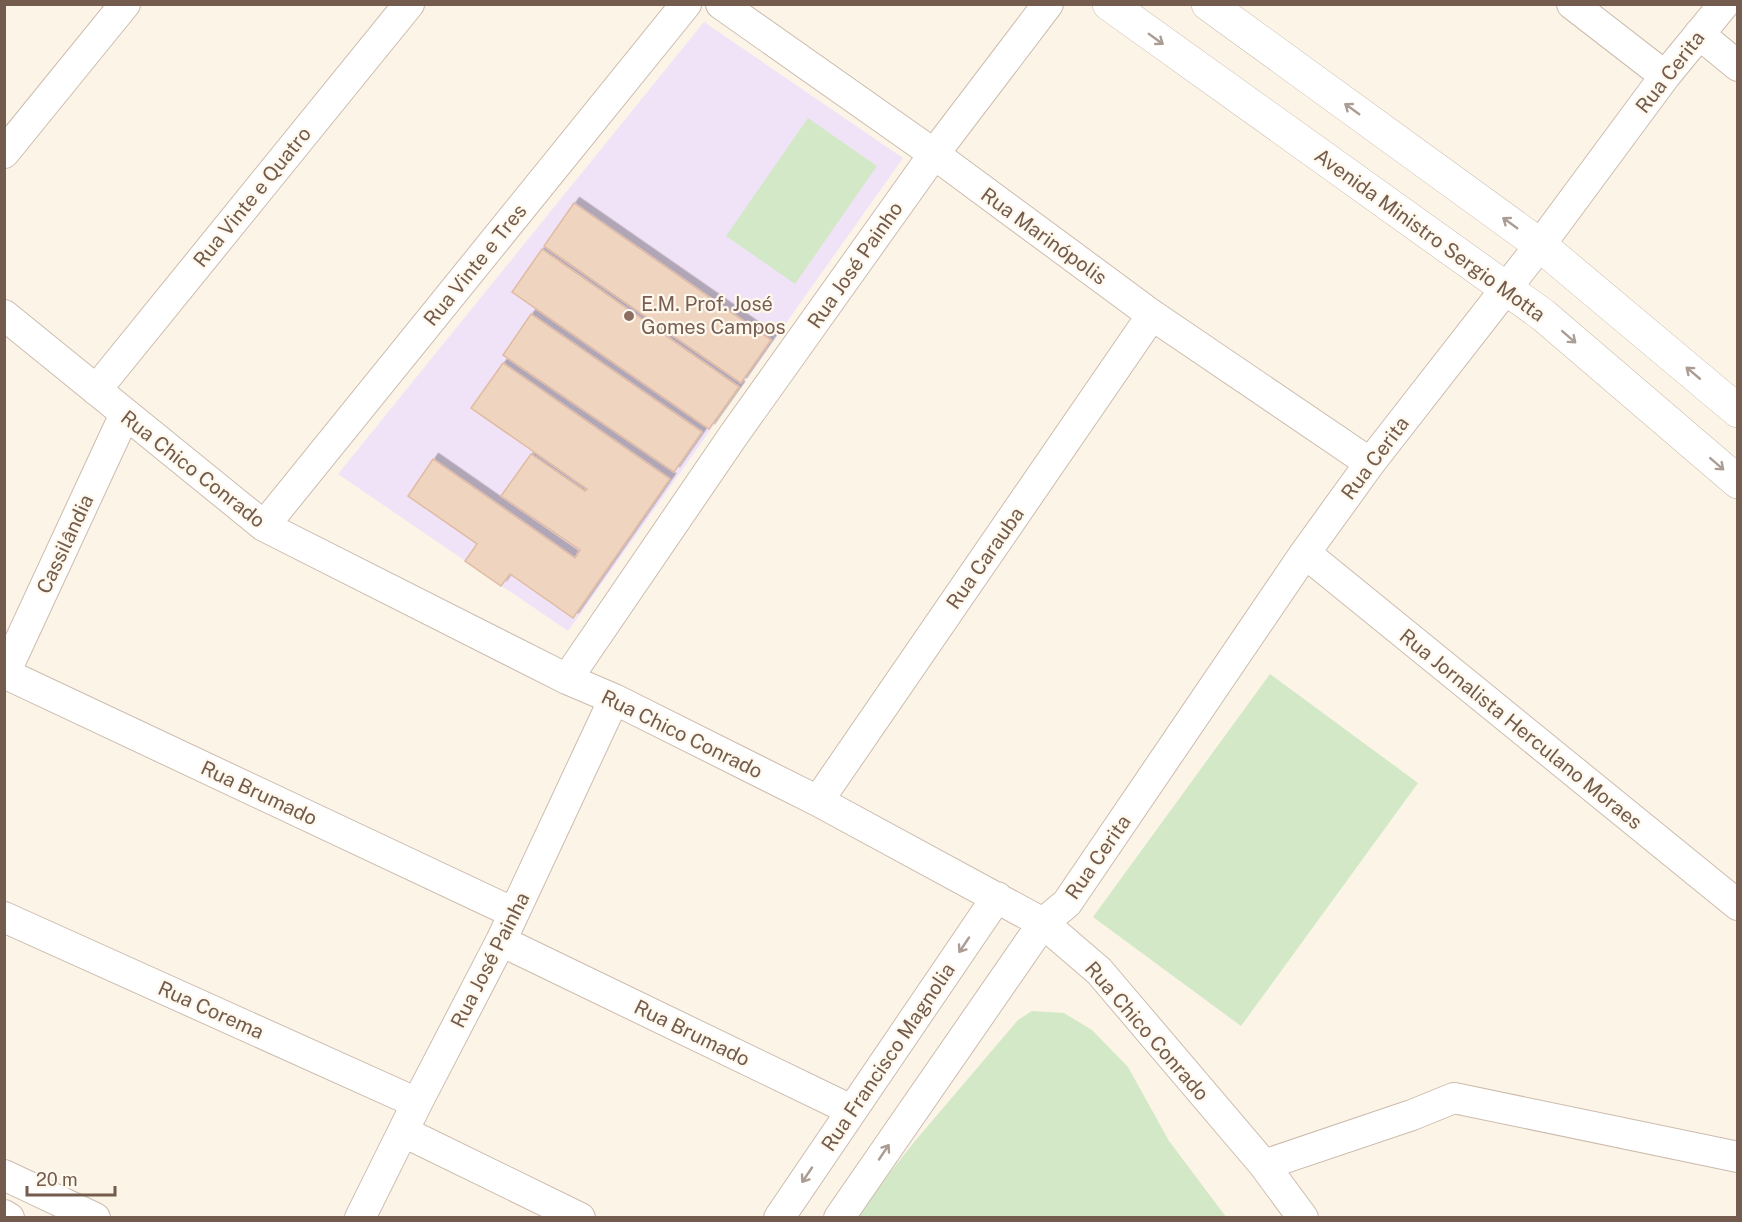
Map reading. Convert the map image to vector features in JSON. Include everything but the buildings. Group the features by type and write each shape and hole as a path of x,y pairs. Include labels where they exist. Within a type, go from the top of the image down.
{"street":[{"path":"4,153 125,4"},
{"name":"Rua Vinte e Quatro","path":"96,390 409,4"},
{"name":"Rua Vinte e Tres","path":"264,526 686,4"},
{"name":"Rua Marinópolis","path":"721,4 934,154 1152,315 1370,464"},
{"name":"Rua José Painho","path":"567,679 733,436 934,154 1048,4"},
{"name":"Avenida Ministro Sergio Motta","path":"1108,4 1543,315 1737,482"},
{"path":"1208,4 1540,245 1737,411"},
{"path":"1572,4 1665,76"},
{"name":"Rua Cerita","path":"1043,923 1067,903 1305,553 1370,464 1540,245 1665,76 1724,4"},
{"path":"1699,34 1737,66"},
{"name":"Rua Chico Conrado","path":"4,315 264,526 567,679 614,699 818,801 1043,923 1099,971 1264,1165 1303,1218"},
{"name":"Rua Carauba","path":"818,801 1152,315"},
{"name":"Cassilândia","path":"5,673 124,414"},
{"name":"Rua Jornalista Herculano Moraes","path":"1305,553 1737,904"},
{"name":"Rua Brumado","path":"5,673 514,913"},
{"name":"Rua José Painha","path":"360,1218 501,941 614,699"},
{"name":"Rua Francisco Magnolia","path":"779,1218 997,897"},
{"name":"Rua Corema","path":"4,917 417,1103"},
{"path":"839,1218 1043,923"},
{"name":"Rua Brumado","path":"501,941 851,1110"},
{"path":"1264,1165 1454,1098 1737,1156"},
{"path":"404,1132 580,1218"},
{"path":"4,1175 95,1218"},
{"path":"4,1215 9,1218"}],"shaded area":[{"name":"E.M. Prof. José Gomes Campos","path":"704,22 903,158 568,631 338,474"}],"green space":[{"path":"808,118 877,166 795,284 726,236"},
{"path":"1270,674 1418,783 1241,1026 1093,917"},
{"path":"1032,1011 1064,1013 1092,1030 1128,1067 1169,1141 1226,1217 854,1218 915,1141 1018,1020"}],"place":[{"name":"E.M. Prof. José Gomes Campos","path":"629,316"}]}
